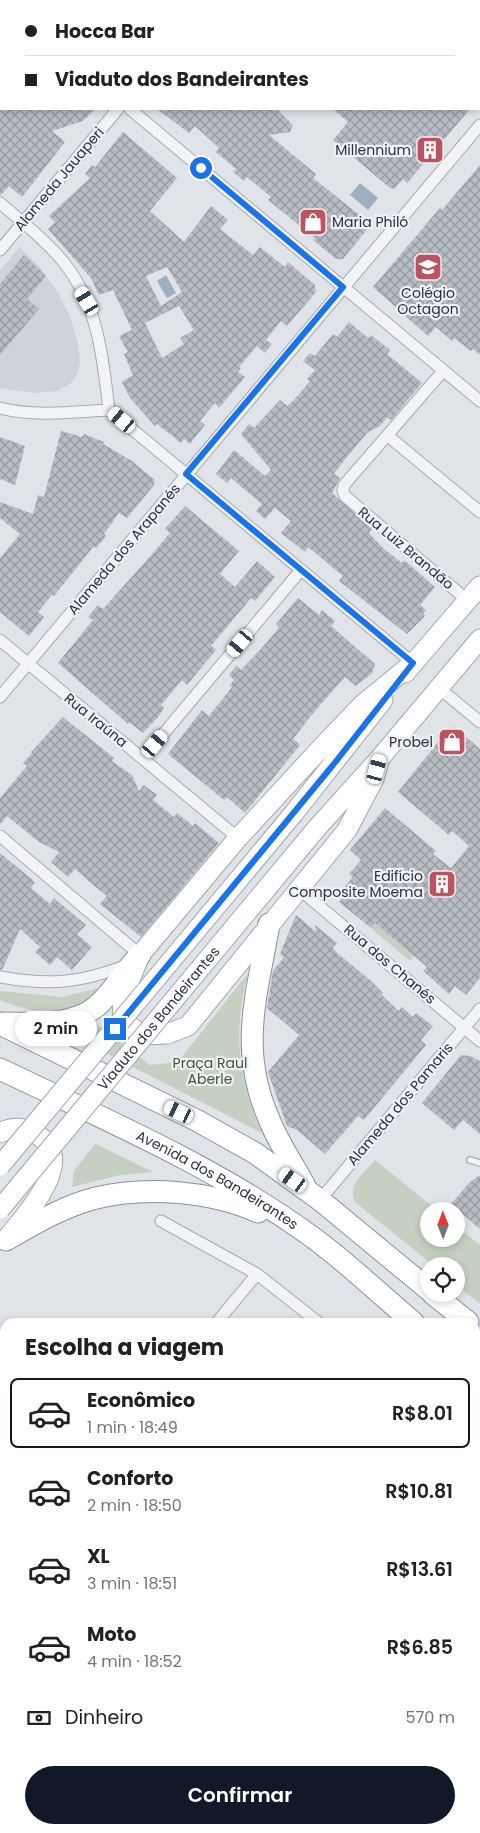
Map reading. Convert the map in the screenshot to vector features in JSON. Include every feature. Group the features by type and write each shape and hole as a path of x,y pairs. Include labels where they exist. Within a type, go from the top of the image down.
{"highway":[{"path":"269,924 252,1015 254,1071 269,1120 313,1194"},
{"path":"0,1024 54,1022 71,1019 88,1012 98,1006 136,959"},
{"path":"0,1024 196,1120 255,1153 313,1194 420,1283"},
{"name":"Avenida dos Bandeirantes","path":"0,1069 154,1143 236,1188 309,1234 408,1318"},
{"path":"3,1244 47,1217 96,1198 156,1193 199,1194 244,1205 309,1234"},
{"path":"443,1302 463,1318"}],"main road":[{"path":"380,758 374,780 347,830 188,1026 167,1034 144,1035 129,1026 123,1018 122,1000 136,959 238,838 363,704 413,663 480,586"},
{"name":"Viaduto dos Bandeirantes","path":"0,1209 316,829 380,758 480,640"},
{"name":"Viaduto dos Bandeirantes","path":"0,1166 294,813 413,663"},
{"path":"0,1133 7,1129 30,1130 43,1138 50,1147 53,1157 46,1185 36,1202 3,1244"}],"street":[{"name":"Alameda Jauaperi","path":"0,250 117,110"},
{"path":"131,110 480,401"},
{"name":"Alameda dos Arapanés","path":"0,697 480,125"},
{"path":"0,203 65,265 87,301 98,332 109,410 413,663"},
{"path":"443,371 388,436 480,512"},
{"path":"0,408 16,412 45,414 109,410"},
{"name":"Rua Luiz Brandão","path":"388,436 344,485 343,491 345,496 468,600"},
{"path":"143,758 301,570"},
{"name":"Rua Iraúna","path":"0,640 238,838"},
{"path":"439,688 480,722"},
{"path":"0,836 136,959 78,981 41,983 0,977"},
{"name":"Rua dos Chanés","path":"299,889 480,1041"},
{"name":"Alameda dos Pamaris","path":"313,1194 480,1009"},
{"path":"161,1221 257,1274 313,1318"},
{"path":"220,1318 257,1274"}],"lane":[{"path":"470,1160 480,1163"}],"shaded area":[{"path":"19,247 38,265 58,293 70,316 78,343 80,363 76,376 70,384 57,391 34,393 0,388 0,271"}],"green space":[{"path":"375,923 414,956 410,961 371,928"},
{"name":"Praça Raul Aberle","path":"248,973 240,1015 240,1054 247,1094 262,1133 63,1031 97,1024 150,1065 178,1062"},
{"path":"99,988 89,999 78,1006 52,1012 26,1009 0,1000 0,991 62,997"},
{"path":"95,1144 153,1172 120,1175 72,1187 74,1171"},
{"path":"375,1160 427,1202 420,1202 420,1248 465,1248 465,1233 480,1245 480,1304 465,1292 465,1257 423,1257 355,1202 353,1190 362,1174"}],"water":[{"path":"360,183 378,198 368,210 350,195"},
{"path":"166,275 176,293 167,298 157,281"}],"building":[{"path":"0,110 94,110 83,121 52,131 65,142 22,197 9,186 0,196"},
{"path":"158,110 278,110 293,125 290,132 269,135 316,174 313,178 362,217 355,224 369,227 343,259 336,259 313,240 315,238 268,200 271,197 247,177 244,181 233,172 236,169 216,152 219,148 195,126 189,133"},
{"path":"334,110 469,110 407,183 403,179 394,189 390,188 333,140 348,122"},
{"path":"123,132 177,178 150,211 184,242 211,206 228,220 220,229 253,255 260,247 285,267 288,262 315,285 316,292 287,326 281,321 266,340 272,344 265,353 257,346 239,367 241,368 238,372 245,377 219,408 215,403 200,421 205,425 190,444 184,439 181,443 157,424 155,426 130,398 122,382 133,375 124,354 128,352 119,336 132,330 113,290 99,295 91,278 48,229 55,222 49,216 90,178 85,174 92,165 95,167","holes":["167,267 182,292 161,306 146,276","179,306 194,330 180,338 184,344 162,358 145,323"]},
{"path":"480,165 480,355 473,349 471,351 454,338 452,341 436,327 428,336 373,287 440,208 442,210"},
{"path":"24,255 46,276 27,299 39,309 0,355 0,284"},
{"path":"349,322 368,338 371,335 390,350 387,354 422,383 391,420 387,417 380,426 368,432 346,458 334,474 340,478 332,493 372,529 369,533 383,548 402,563 404,560 435,587 420,605 426,610 423,614 425,616 407,634 339,581 343,576 308,547 305,552 281,533 291,521 275,508 265,519 256,511 262,504 231,478 227,483 216,474 234,450 265,476 271,470 241,434 249,424 254,428 280,400 287,406 293,401 310,381 307,379 315,370 303,361 310,353 315,356 333,334 337,337"},
{"path":"61,431 82,437 84,434 104,442 103,444 132,461 155,480 153,482 155,484 127,518 119,513 104,534 106,536 96,548 94,546 54,596 52,595 38,612 44,617 29,636 0,612 0,558 20,534 0,518 0,502 33,514 38,495 44,497"},
{"path":"0,437 25,446 15,485 0,479"},
{"path":"185,506 239,551 220,574 235,587 257,561 275,577 255,601 251,598 211,646 216,650 187,685 182,680 161,705 164,708 158,717 143,733 129,722 128,724 58,663 93,620 88,617 98,605 103,609 154,552 170,533 165,529"},
{"path":"298,598 319,615 322,610 335,621 331,626 375,664 372,673 356,686 345,677 314,712 293,739 300,745 245,813 227,797 224,800 168,754 202,710 209,716 232,687 230,685 234,680 229,675 236,666 241,670 261,649 279,628 276,624"},
{"path":"63,717 114,758 112,761 132,775 139,791 144,785 157,795 153,800 174,817 177,813 193,826 195,823 219,843 141,937 100,904 107,896 75,869 68,877 51,862 59,852 39,842 7,816 0,825 0,798 27,766 23,763 31,752"},
{"path":"454,727 480,749 480,978 466,995 455,986 449,994 423,971 427,967 375,923 371,928 339,902 344,896 340,892 353,877 349,874 361,860 350,850 385,808 436,851 433,854 451,868 469,846 452,831 449,835 398,792 447,731 449,733"},
{"path":"0,853 35,882 31,888 50,904 54,898 86,925 77,934 92,947 72,970 57,957 50,965 35,952 40,947 20,929 2,970 0,970"},
{"path":"296,915 316,932 315,925 337,943 333,947 336,952 371,981 383,993 382,995 399,1011 402,1007 413,1017 416,1013 433,1026 421,1040 426,1045 364,1120 358,1116 325,1154 297,1130 287,1126 268,1072 299,1035 267,1008 273,971 284,957 280,954"},
{"path":"461,1055 470,1056 480,1061 480,1134 463,1120 454,1130 422,1103"},
{"path":"480,1175 480,1229 465,1216 465,1202 453,1202 470,1182"}],"place":[{"name":"Millennium","path":"430,150"},
{"name":"Maria Philó","path":"313,222"},
{"name":"Colégio Octagon","path":"428,267"},
{"name":"Probel","path":"452,742"},
{"name":"Edifício Composite Moema","path":"442,884"}],"route":[{"path":"115,1029 218,907 413,663 186,474 343,287 201,168"}]}
